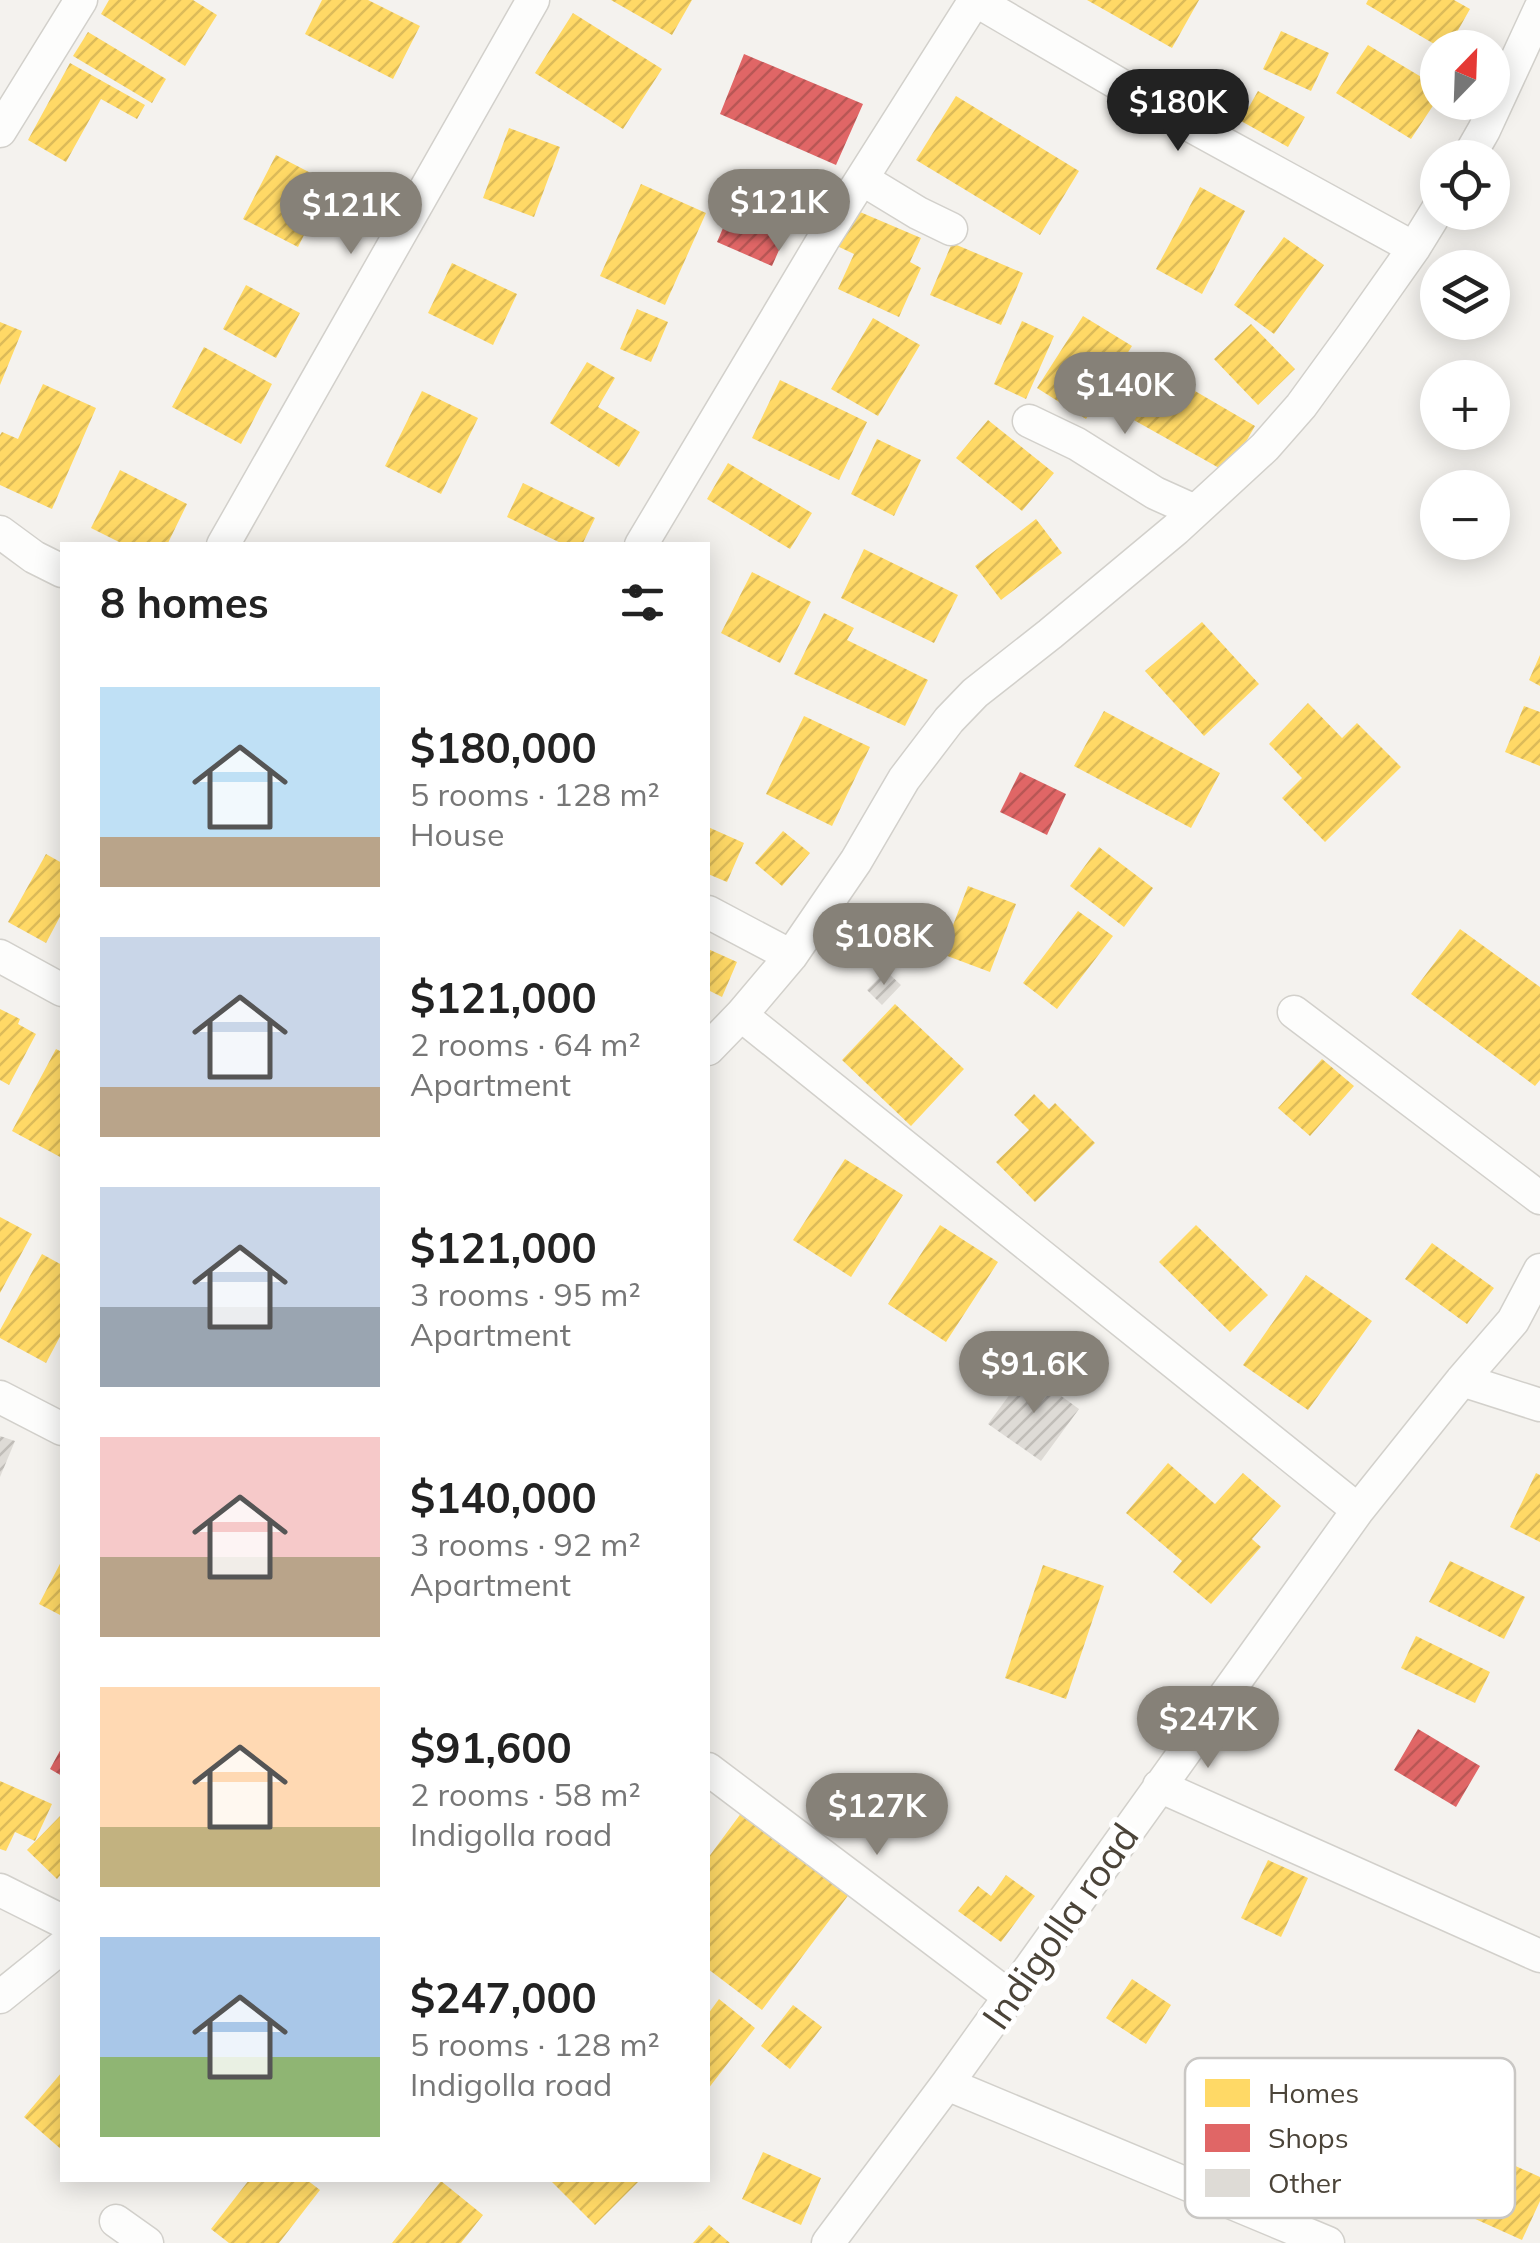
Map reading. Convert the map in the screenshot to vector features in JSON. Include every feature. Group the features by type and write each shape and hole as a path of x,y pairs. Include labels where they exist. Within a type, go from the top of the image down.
{"street":[{"path":"0,131 80,0"},
{"path":"225,542 533,0"},
{"path":"643,542 862,179 976,0 1184,122 1414,248"},
{"path":"1478,140 1540,9"},
{"path":"862,179 951,229"},
{"path":"710,1047 791,956 856,862 904,779 949,720 1265,447 1301,406 1425,230"},
{"path":"1029,420 1078,444 1155,493 1196,510"},
{"path":"0,532 60,570"},
{"path":"710,913 791,956"},
{"path":"0,956 60,989"},
{"path":"1294,1012 1540,1198"},
{"path":"741,1015 1358,1510"},
{"name":"Indigolla road","path":"828,2243 1010,1997 1358,1510 1513,1321 1540,1270"},
{"path":"1462,1380 1540,1404"},
{"path":"0,1397 60,1428"},
{"path":"710,1771 1010,1997"},
{"path":"1159,1786 1540,1956"},
{"path":"0,1890 60,1920"},
{"path":"0,1997 60,1948"},
{"path":"947,2084 1185,2183"},
{"path":"1268,2218 1328,2243"},
{"path":"116,2221 147,2243"}],"building: Homes":[{"path":"109,0 193,0 217,15 185,66 101,14"},
{"path":"322,0 368,0 420,26 393,79 305,34"},
{"path":"611,0 692,0 672,35"},
{"path":"1087,0 1199,0 1172,48"},
{"path":"1368,0 1454,0 1470,9 1458,30 1420,30 1420,36 1366,4"},
{"path":"573,13 662,69 623,129 535,73"},
{"path":"1281,31 1329,53 1311,91 1263,69"},
{"path":"88,32 166,79 152,103 73,56"},
{"path":"1368,45 1420,76 1420,120 1424,120 1411,139 1336,93"},
{"path":"70,63 145,105 137,119 101,99 66,162 28,140"},
{"path":"1258,91 1305,117 1288,147 1241,121"},
{"path":"956,96 1079,171 1040,235 916,160"},
{"path":"509,128 560,147 534,217 483,198"},
{"path":"276,155 330,183 298,247 243,219"},
{"path":"641,184 706,213 665,305 600,276"},
{"path":"1200,187 1245,211 1202,294 1156,269"},
{"path":"853,209 921,238 910,262 921,268 899,317 838,289 854,254 837,246"},
{"path":"1284,237 1324,265 1274,334 1234,305"},
{"path":"952,243 1023,273 1001,325 930,295"},
{"path":"452,263 517,294 493,345 428,313"},
{"path":"246,285 300,313 276,358 223,329"},
{"path":"637,309 668,322 651,362 620,349"},
{"path":"1083,316 1132,346 1086,419 1037,388"},
{"path":"873,318 920,345 878,416 831,389"},
{"path":"1022,321 1054,336 1026,399 994,384"},
{"path":"0,322 22,331 0,385"},
{"path":"1251,324 1295,369 1258,405 1214,359"},
{"path":"204,347 272,384 241,444 172,407"},
{"path":"587,362 615,378 598,407 640,432 619,467 550,423"},
{"path":"1159,370 1255,426 1228,473 1132,419"},
{"path":"780,380 867,422 839,480 752,438"},
{"path":"43,384 96,408 52,509 0,485 0,435 2,432 18,439"},
{"path":"422,391 478,418 441,494 385,466"},
{"path":"988,420 1054,473 1022,511 956,458"},
{"path":"877,439 921,460 894,516 851,494"},
{"path":"728,463 812,513 790,549 707,499"},
{"path":"120,470 187,504 168,542 119,542 91,528"},
{"path":"523,483 595,518 583,542 559,542 507,517"},
{"path":"1036,519 1062,553 1001,600 975,566"},
{"path":"864,549 958,595 934,643 841,598"},
{"path":"752,572 811,602 780,663 721,633"},
{"path":"824,613 854,628 847,640 928,680 905,726 794,674"},
{"path":"1202,622 1259,684 1204,736 1145,671"},
{"path":"1540,655 1540,686 1529,680"},
{"path":"1308,703 1342,738 1357,723 1401,767 1325,842 1282,798 1302,778 1269,744"},
{"path":"1524,706 1540,712 1540,766 1505,752"},
{"path":"1104,711 1220,773 1191,828 1074,766"},
{"path":"804,716 870,747 832,826 766,794"},
{"path":"710,828 744,843 727,882 710,875"},
{"path":"783,831 810,853 782,886 755,863"},
{"path":"1099,847 1153,888 1124,927 1070,886"},
{"path":"46,854 60,862 60,917 46,943 8,922"},
{"path":"968,886 1016,904 990,972 942,954"},
{"path":"1078,911 1113,936 1057,1009 1023,983"},
{"path":"1460,929 1540,987 1540,1080 1535,1086 1411,994"},
{"path":"710,950 737,962 722,997 710,991"},
{"path":"895,1004 964,1069 911,1126 842,1060"},
{"path":"0,1009 20,1019 18,1024 36,1034 9,1085 0,1080"},
{"path":"56,1049 60,1051 60,1157 12,1131"},
{"path":"1322,1059 1354,1086 1310,1136 1278,1108"},
{"path":"1034,1094 1049,1109 1055,1103 1095,1143 1035,1202 996,1162 1029,1130 1014,1115"},
{"path":"845,1159 903,1195 851,1277 793,1240"},
{"path":"0,1217 32,1234 0,1293"},
{"path":"940,1225 998,1262 946,1342 888,1304"},
{"path":"1196,1225 1268,1295 1230,1332 1159,1262"},
{"path":"1432,1243 1494,1288 1467,1324 1405,1279"},
{"path":"42,1254 60,1264 60,1337 46,1363 0,1338 0,1330"},
{"path":"1306,1275 1372,1321 1308,1410 1243,1365"},
{"path":"1168,1463 1215,1504 1243,1473 1281,1506 1252,1539 1261,1547 1211,1604 1173,1572 1182,1561 1126,1513"},
{"path":"1536,1473 1540,1475 1540,1542 1510,1527"},
{"path":"1450,1561 1525,1597 1504,1639 1429,1602"},
{"path":"60,1564 60,1615 39,1604"},
{"path":"1043,1565 1104,1586 1066,1699 1005,1678"},
{"path":"1416,1636 1490,1672 1475,1703 1401,1668"},
{"path":"0,1781 52,1804 35,1841 15,1832 6,1851 0,1849"},
{"path":"742,1812 850,1893 762,2010 710,1971 710,1855"},
{"path":"60,1816 57,1879 27,1850"},
{"path":"1268,1860 1308,1878 1281,1937 1241,1918"},
{"path":"1006,1875 1035,1896 1001,1942 958,1911 978,1886 991,1896"},
{"path":"1132,1979 1171,2005 1146,2044 1106,2018"},
{"path":"719,1999 755,2028 710,2086 710,2011"},
{"path":"793,2005 822,2027 790,2069 761,2046"},
{"path":"60,2074 60,2148 24,2117"},
{"path":"763,2152 821,2178 801,2225 742,2199"},
{"path":"1515,2166 1540,2177 1540,2201 1522,2240 1473,2218 1515,2218"},
{"path":"247,2182 310,2182 320,2190 279,2243 229,2243 211,2229"},
{"path":"440,2182 483,2215 461,2243 392,2243"},
{"path":"552,2182 638,2182 595,2225"},
{"path":"709,2225 730,2243 693,2243"}],"building: Shops":[{"path":"744,54 863,104 836,165 720,114"},
{"path":"732,207 787,232 772,266 717,242"},
{"path":"1020,772 1066,794 1047,835 1000,812"},
{"path":"1418,1729 1480,1766 1456,1807 1394,1770"},
{"path":"60,1751 60,1775 50,1769"}],"building: Other":[{"path":"886,971 901,985 882,1005 867,990"},
{"path":"1027,1371 1079,1409 1041,1461 988,1424"},
{"path":"0,1436 15,1441 0,1477"}]}
